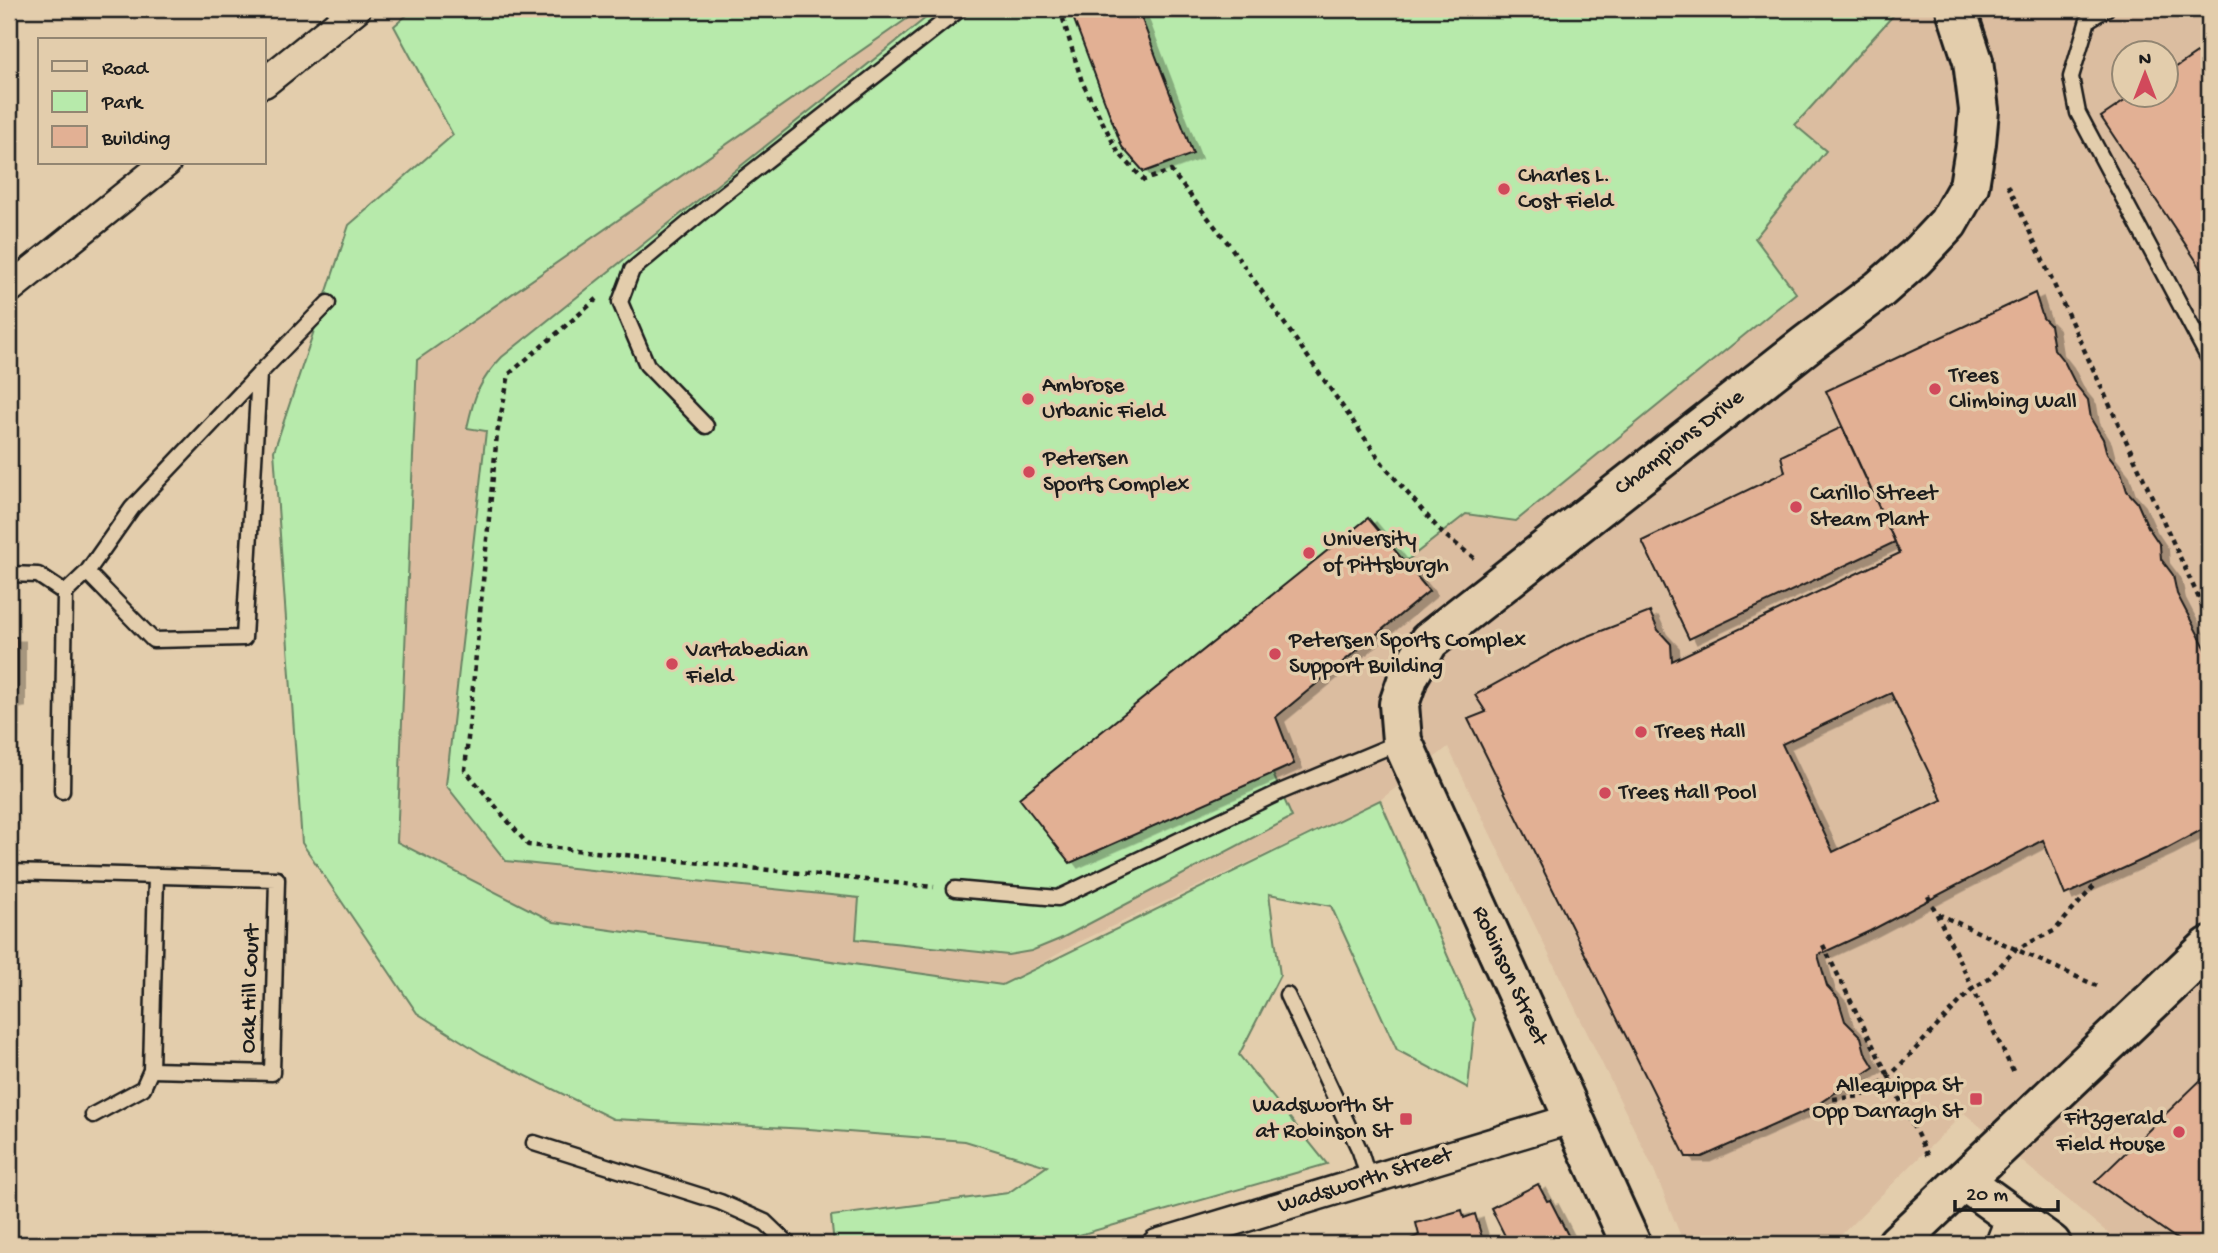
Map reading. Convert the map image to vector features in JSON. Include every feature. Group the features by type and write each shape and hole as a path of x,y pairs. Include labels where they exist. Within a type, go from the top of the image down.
{"street":[{"path":"266,81 356,9"},
{"path":"1955,9 1973,61 1979,110 1976,143 1986,181"},
{"path":"9,289 165,164"},
{"name":"Champions Drive","path":"1400,723 1409,676 1429,641 1880,289 1916,258 1986,181"},
{"name":"Robinson Street","path":"1400,723 1631,1244"},
{"path":"1897,1244 2209,947"},
{"name":"Wadsworth Street","path":"1157,1244 1574,1118"},
{"path":"1964,1181 2006,1230 2051,1244"}],"lane":[{"path":"706,426 647,366 620,302 632,270 720,197 960,9"},
{"path":"2106,9 2088,20 2071,77 2078,113 2209,359"},
{"path":"62,791 65,593 87,572 132,508 328,303"},
{"path":"87,572 153,640 244,638 259,374"},
{"path":"9,574 38,575 65,593"},
{"path":"955,889 1058,898 1280,792 1400,723"},
{"name":"Oak Hill Court","path":"9,872 277,879 272,1073 151,1070"},
{"path":"93,1115 143,1088 151,1070 156,876"},
{"path":"1287,995 1360,1151 1369,1180"},
{"path":"534,1143 720,1202 765,1222 788,1244"}],"path":[{"path":"1060,9 1082,82 1118,152 1144,180 1171,171 1228,243 1385,467 1442,533 1474,558"},
{"path":"1986,181 2207,608 2209,620"},
{"path":"632,270 509,374 497,434 465,770 528,845 955,889"},
{"path":"1833,1099 1862,1096 1889,1077 1973,988 1987,980 2017,949 2054,931 2096,884"},
{"path":"1928,896 2013,1071"},
{"path":"1937,914 2097,986"},
{"path":"1823,945 1928,1156"}],"shaded area":[{"name":"University of Pittsburgh","path":"921,9 2209,9 2209,1244 2121,1244 1964,1113 1832,1244 1684,1244 1654,1170 1448,747 1380,800 1079,942 1002,986 554,922 397,842 417,360"}],"green space":[{"path":"414,9 921,9 417,360 397,842 554,922 1002,985 1380,800 1475,1019 1468,1088 1397,1050 1331,906 1269,894 1280,975 1239,1055 1327,1164 1048,1244 834,1244 831,1216 1008,1193 1047,1166 965,1141 809,1129 613,1119 482,1054 417,1013 302,843 274,451 349,225 453,135 394,26"},
{"name":"Petersen Sports Complex","path":"937,9 1899,9 1795,125 1826,151 1755,238 1796,293 1516,521 1466,514 1405,562 1429,591 1276,717 1294,764 1273,774 1292,817 1060,939 1031,951 1008,955 856,939 859,898 506,861 446,785 486,431 467,428 478,390 502,357"}],"building":[{"path":"1070,9 1138,9 1193,154 1144,172 1122,147"},
{"path":"2209,45 2209,280 2101,117 2114,108 2180,108 2180,65"},
{"name":"Trees Hall","path":"2035,293 2043,318 2050,325 2054,349 2088,400 2091,419 2103,439 2107,454 2121,472 2127,491 2137,502 2160,545 2161,559 2173,575 2177,594 2209,655 2209,826 2166,849 2065,895 2043,840 1870,931 1818,955 1827,986 1838,998 1845,1021 1861,1037 1865,1052 1874,1067 1812,1108 1702,1157 1686,1157 1468,719 1486,712 1475,695 1568,644 1650,612 1658,630 1671,644 1672,661 1900,553 1826,391","holes":["1891,693 1942,800 1833,852 1782,744"]},
{"name":"Carillo Street Steam Plant","path":"1842,427 1895,542 1689,639 1642,541 1785,472 1781,456"},
{"name":"Petersen Sports Complex Support Building","path":"1368,518 1429,591 1276,717 1294,764 1070,863 1019,798"},
{"path":"9,637 17,637 17,702 11,703 9,776"},
{"name":"Fitzgerald Field House","path":"2209,1072 2209,1244 2184,1244 2095,1182"},
{"path":"1538,1184 1547,1201 1550,1200 1570,1239 1562,1242 1563,1244 1509,1244 1491,1208"},
{"path":"1462,1210 1464,1218 1475,1214 1484,1244 1408,1244 1407,1241 1419,1235 1416,1223"},
{"path":"1373,1236 1376,1244 1346,1244"}],"place":[{"name":"Charles L. Cost Field","path":"1504,189"},
{"name":"Trees Climbing Wall","path":"1935,389"},
{"name":"Ambrose Urbanic Field","path":"1028,399"},
{"name":"Petersen Sports Complex","path":"1029,472"},
{"name":"Carillo Street Steam Plant","path":"1796,507"},
{"name":"University of Pittsburgh","path":"1309,553"},
{"name":"Petersen Sports Complex Support Building","path":"1275,654"},
{"name":"Vartabedian Field","path":"672,664"},
{"name":"Trees Hall","path":"1641,732"},
{"name":"Trees Hall Pool","path":"1605,793"},
{"name":"Allequippa St Opp Darragh St","path":"1976,1099"},
{"name":"Wadsworth St at Robinson St","path":"1406,1119"},
{"name":"Fitzgerald Field House","path":"2179,1132"}]}
